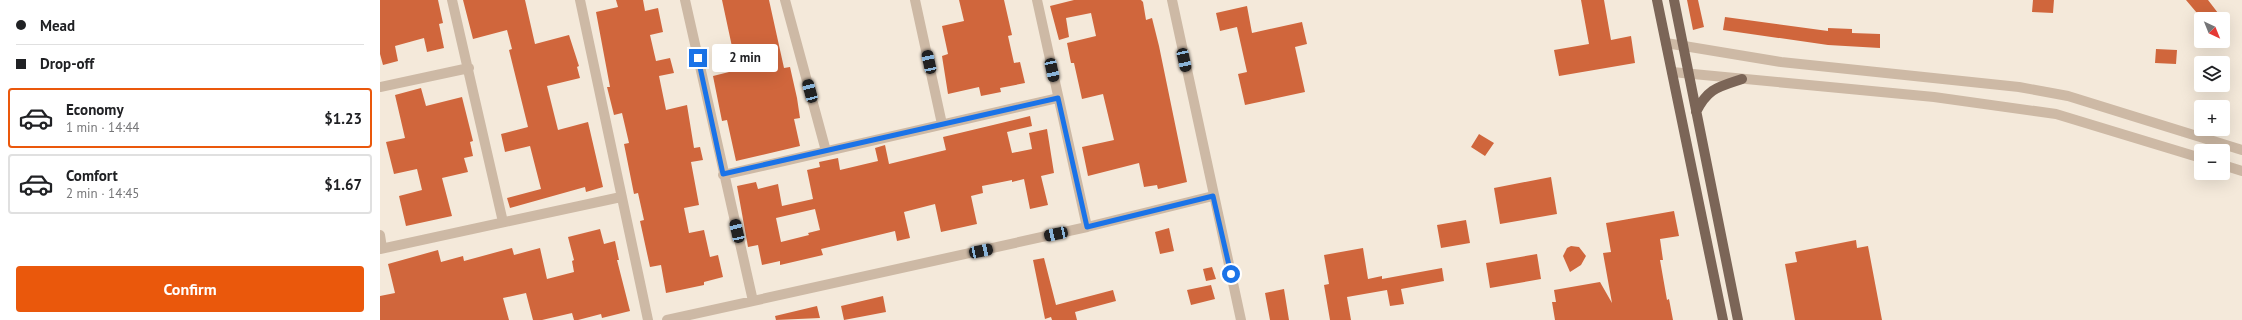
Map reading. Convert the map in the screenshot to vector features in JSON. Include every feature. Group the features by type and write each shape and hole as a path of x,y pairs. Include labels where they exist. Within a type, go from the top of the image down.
{"main road":[{"path":"1657,0 1723,320"},
{"path":"1674,0 1738,320"},
{"path":"1696,112 1703,99 1712,90 1742,79"}],"street":[{"path":"452,0 469,68 503,222"},
{"path":"580,0 620,198 648,320"},
{"path":"686,0 723,174 754,301"},
{"path":"785,0 826,151"},
{"path":"915,0 942,124"},
{"path":"1037,0 1087,227"},
{"path":"1172,0 1213,196 1241,320"},
{"path":"1666,43 1684,44 1735,56 2019,87 2068,96 2242,150"},
{"path":"380,87 469,68"},
{"path":"1672,72 1934,97 2056,114 2194,156"},
{"path":"723,174 1058,98"},
{"path":"2230,167 2242,171"},
{"path":"667,320 1087,227 1213,196"},
{"path":"380,235 381,249 620,198"}],"building":[{"path":"380,0 438,0 443,23 439,24 444,48 427,52 424,38 395,46 398,61 383,65 380,54"},
{"path":"463,0 525,0 535,44 569,35 579,66 577,67 580,78 547,86 558,130 588,122 603,187 586,192 585,187 510,208 507,198 541,189 530,146 505,152 501,134 528,127 509,50 512,49 507,30 473,39"},
{"path":"616,0 643,0 645,11 658,8 663,32 650,35 656,61 670,58 674,73 659,76 666,110 687,105 694,148 700,147 703,160 691,162 699,205 684,208 689,233 704,230 710,257 718,255 723,277 704,282 704,285 666,293 661,265 650,267 640,221 644,220 638,193 634,194 624,144 629,143 622,113 614,115 607,87 610,87 596,12 618,7"},
{"path":"722,0 769,0 784,68 790,67 797,98 800,118 794,119 800,146 736,161 727,120 722,121 713,76 737,70"},
{"path":"959,0 1004,0 1012,35 1008,36 1014,63 1020,62 1025,83 1000,88 1001,92 981,96 979,87 948,94 942,56 948,54 942,26 964,21"},
{"path":"1074,0 1141,0 1143,2 1146,20 1152,18 1159,46 1187,182 1158,189 1157,185 1144,187 1139,163 1088,176 1082,147 1114,140 1103,94 1082,99 1074,63 1071,63 1067,43 1096,36 1091,13 1066,18 1069,37 1059,40 1050,6"},
{"path":"1581,0 1604,0 1611,40 1631,36 1635,63 1559,76 1554,50 1589,44"},
{"path":"1687,0 1698,0 1704,27 1693,30"},
{"path":"2033,0 2054,0 2053,13 2032,12"},
{"path":"2186,0 2208,0 2217,12 2196,12"},
{"path":"1247,6 1252,33 1302,22 1307,44 1295,47 1305,92 1245,105 1238,74 1247,72 1237,27 1220,31 1216,13"},
{"path":"1725,17 1828,31 1828,28 1852,29 1852,33 1880,34 1880,48 1828,45 1723,30"},
{"path":"2156,49 2177,50 2176,64 2155,63"},
{"path":"421,88 426,106 462,97 473,141 470,142 473,156 464,158 468,172 442,178 452,216 406,226 399,196 422,190 417,169 394,174 386,142 405,138 395,95"},
{"path":"1030,116 1032,126 1007,132 1012,153 1032,149 1029,133 1047,129 1054,173 1041,176 1048,205 1030,209 1024,179 1012,182 1012,180 982,186 983,193 971,196 977,224 941,232 935,204 904,212 910,238 897,241 895,231 821,249 823,255 780,265 780,261 762,265 758,245 748,247 737,186 756,182 758,189 778,184 782,206 813,199 807,170 820,167 819,162 838,158 840,170 878,161 875,148 885,145 889,164 946,150 943,137","holes":["815,209 820,230 808,233 809,235 781,242 776,218"]},
{"path":"1479,134 1494,143 1485,156 1471,147"},
{"path":"1551,177 1557,214 1500,224 1494,188"},
{"path":"1674,211 1679,236 1660,239 1663,260 1660,260 1667,300 1669,299 1673,320 1555,320 1552,302 1556,302 1554,290 1600,282 1612,303 1603,253 1611,252 1606,223"},
{"path":"1466,220 1470,243 1441,248 1437,225"},
{"path":"1169,228 1174,251 1160,254 1155,232"},
{"path":"600,229 604,244 615,241 619,260 617,260 630,311 602,318 601,314 574,320 572,313 542,320 533,320 526,293 503,298 509,320 380,320 380,296 395,293 388,264 438,250 441,262 463,256 464,261 512,248 514,255 540,248 547,279 574,272 572,261 574,260 568,237"},
{"path":"1856,240 1857,248 1868,246 1882,320 1795,320 1785,264 1797,262 1795,252"},
{"path":"1571,246 1579,247 1586,256 1581,265 1570,272 1563,256 1567,248"},
{"path":"1363,248 1368,279 1382,276 1382,279 1442,268 1444,281 1401,289 1404,304 1390,306 1387,290 1347,297 1351,320 1330,320 1324,285 1329,284 1324,255"},
{"path":"1537,254 1541,279 1490,288 1486,263"},
{"path":"1044,258 1056,305 1113,290 1116,301 1075,312 1077,320 1052,320 1051,317 1045,319 1033,260"},
{"path":"1212,267 1216,279 1206,281 1203,269"},
{"path":"1211,285 1215,299 1191,305 1187,290"},
{"path":"1284,289 1289,320 1270,320 1265,293"},
{"path":"883,296 886,312 844,320 841,306"},
{"path":"817,306 820,318 776,320 775,316"}],"route":[{"path":"698,58 723,174 1058,98 1087,227 1213,196 1231,274"}]}
